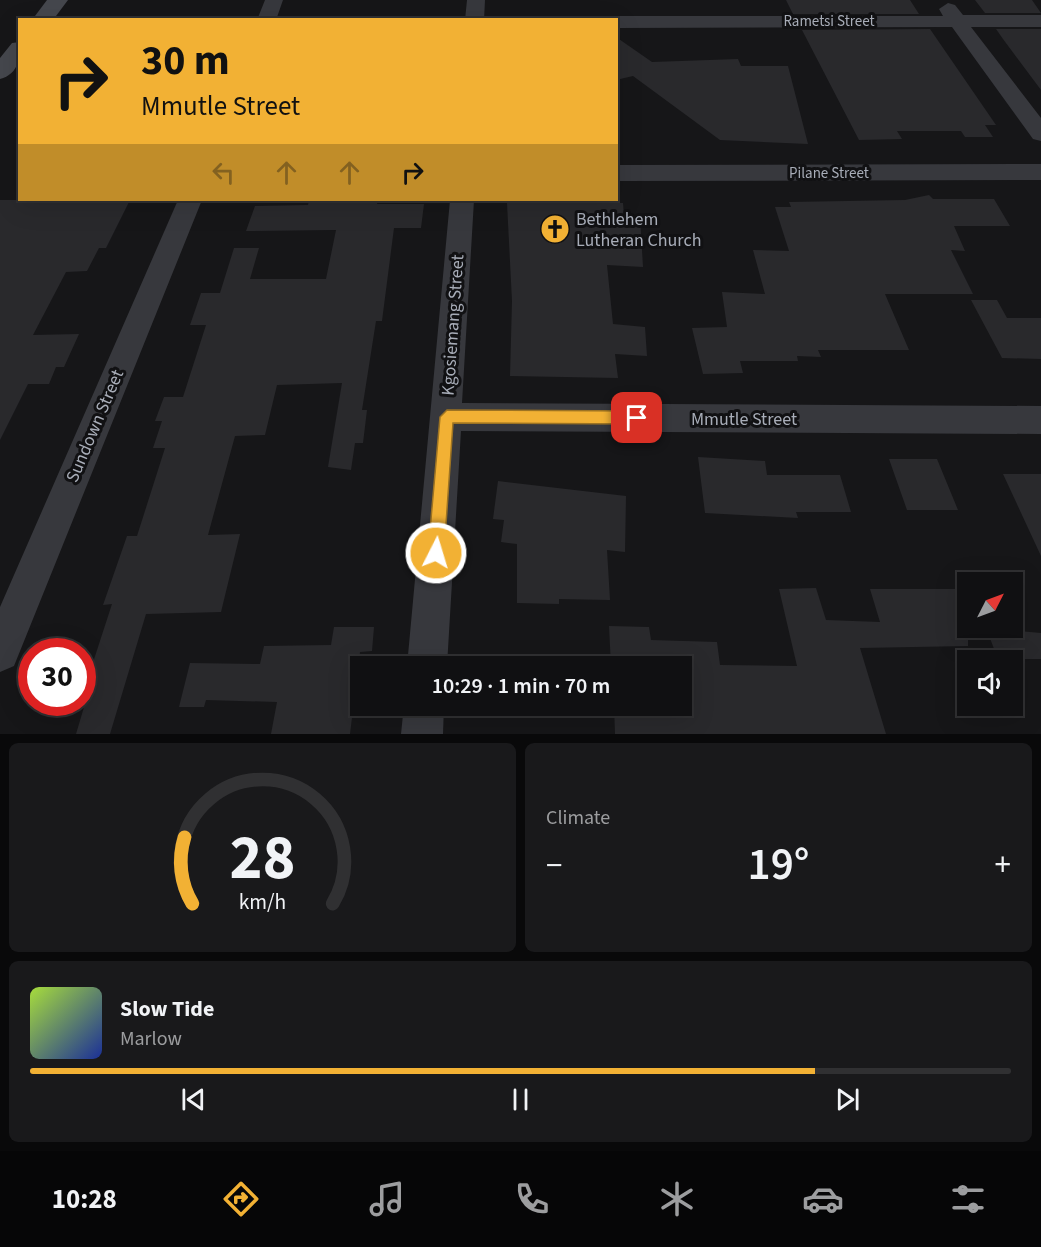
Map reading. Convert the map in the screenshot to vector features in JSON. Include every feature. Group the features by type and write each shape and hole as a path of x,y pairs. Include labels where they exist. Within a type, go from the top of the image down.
{"street":[{"path":"44,18 58,0"},
{"path":"267,18 274,0"},
{"path":"474,18 476,0"},
{"path":"942,0 1041,134"},
{"name":"Rametsi Street","path":"618,22 1041,21"},
{"path":"0,72 18,50"},
{"name":"Pilane Street","path":"618,173 1041,172"},
{"name":"Sundown Street","path":"0,652 190,201"},
{"name":"Kgosiemang Street","path":"428,656 462,201"},
{"name":"Mmutle Street","path":"447,417 1041,420"},
{"path":"422,734 423,716"}],"building":[{"path":"786,0 910,0 919,14 793,14"},
{"path":"975,0 1032,0 1041,13 985,13"},
{"path":"930,29 996,125 985,125 993,137 965,137 961,131 897,131 902,139 859,140 802,30"},
{"path":"996,29 1041,29 1041,90 1003,39"},
{"path":"618,38 652,62 738,59 741,66 788,66 808,144 720,140 633,76 618,80"},
{"path":"929,195 933,199 994,199 1010,226 954,226 965,251 951,250 973,294 885,294 909,350 818,350 821,357 797,356 798,361 740,361 743,373 703,374 692,328 727,327 722,292 765,294 753,250 789,251 775,207 791,207 789,202 905,200"},
{"path":"0,200 130,201 106,248 99,248 87,271 66,272 33,335 79,334 64,367 56,367 49,384 28,384 0,440"},
{"path":"309,201 424,204 421,228 394,228 382,321 376,321 362,410 367,410 363,443 355,443 351,470 328,467 342,383 277,385 265,435 235,436 208,535 240,534 221,612 146,614 110,734 76,734 81,716 96,716 96,653 112,604 103,605 127,536 137,536 165,448 153,448 162,421 155,421 164,397 183,397 206,325 190,325 201,293 220,293 234,248 259,248 250,279 326,279 336,230 246,231 255,206 308,205"},
{"path":"507,203 623,203 624,216 640,216 643,267 607,265 613,324 645,327 647,356 615,354 618,378 510,376 512,301"},
{"path":"971,300 997,300 1007,318 1041,318 1041,359 1002,358"},
{"path":"698,457 765,461 767,475 840,475 851,512 796,512 798,518 705,513"},
{"path":"889,459 937,459 958,510 907,510"},
{"path":"1003,474 1041,474 1041,556"},
{"path":"498,481 626,496 625,552 607,550 610,600 559,599 559,604 517,603 517,544 501,542 504,520 493,519"},
{"path":"816,588 826,620 880,622 870,589 957,589 957,638 968,638 968,646 860,648 886,734 615,734 614,716 692,716 692,656 610,656 609,626 649,627 651,640 717,642 720,665 797,666 779,589"},
{"path":"334,627 374,627 372,651 360,652 360,656 350,656 350,716 352,716 350,734 271,734 277,702 206,700 204,707 179,707 190,663 260,664 264,646 331,645"},
{"path":"1023,631 1041,633 1041,659 1023,659 1023,650 995,650 990,638 1023,638"}],"place":[{"name":"Bethlehem Lutheran Church","path":"555,229"}],"route":[{"path":"436,553 447,417 637,418"}]}
